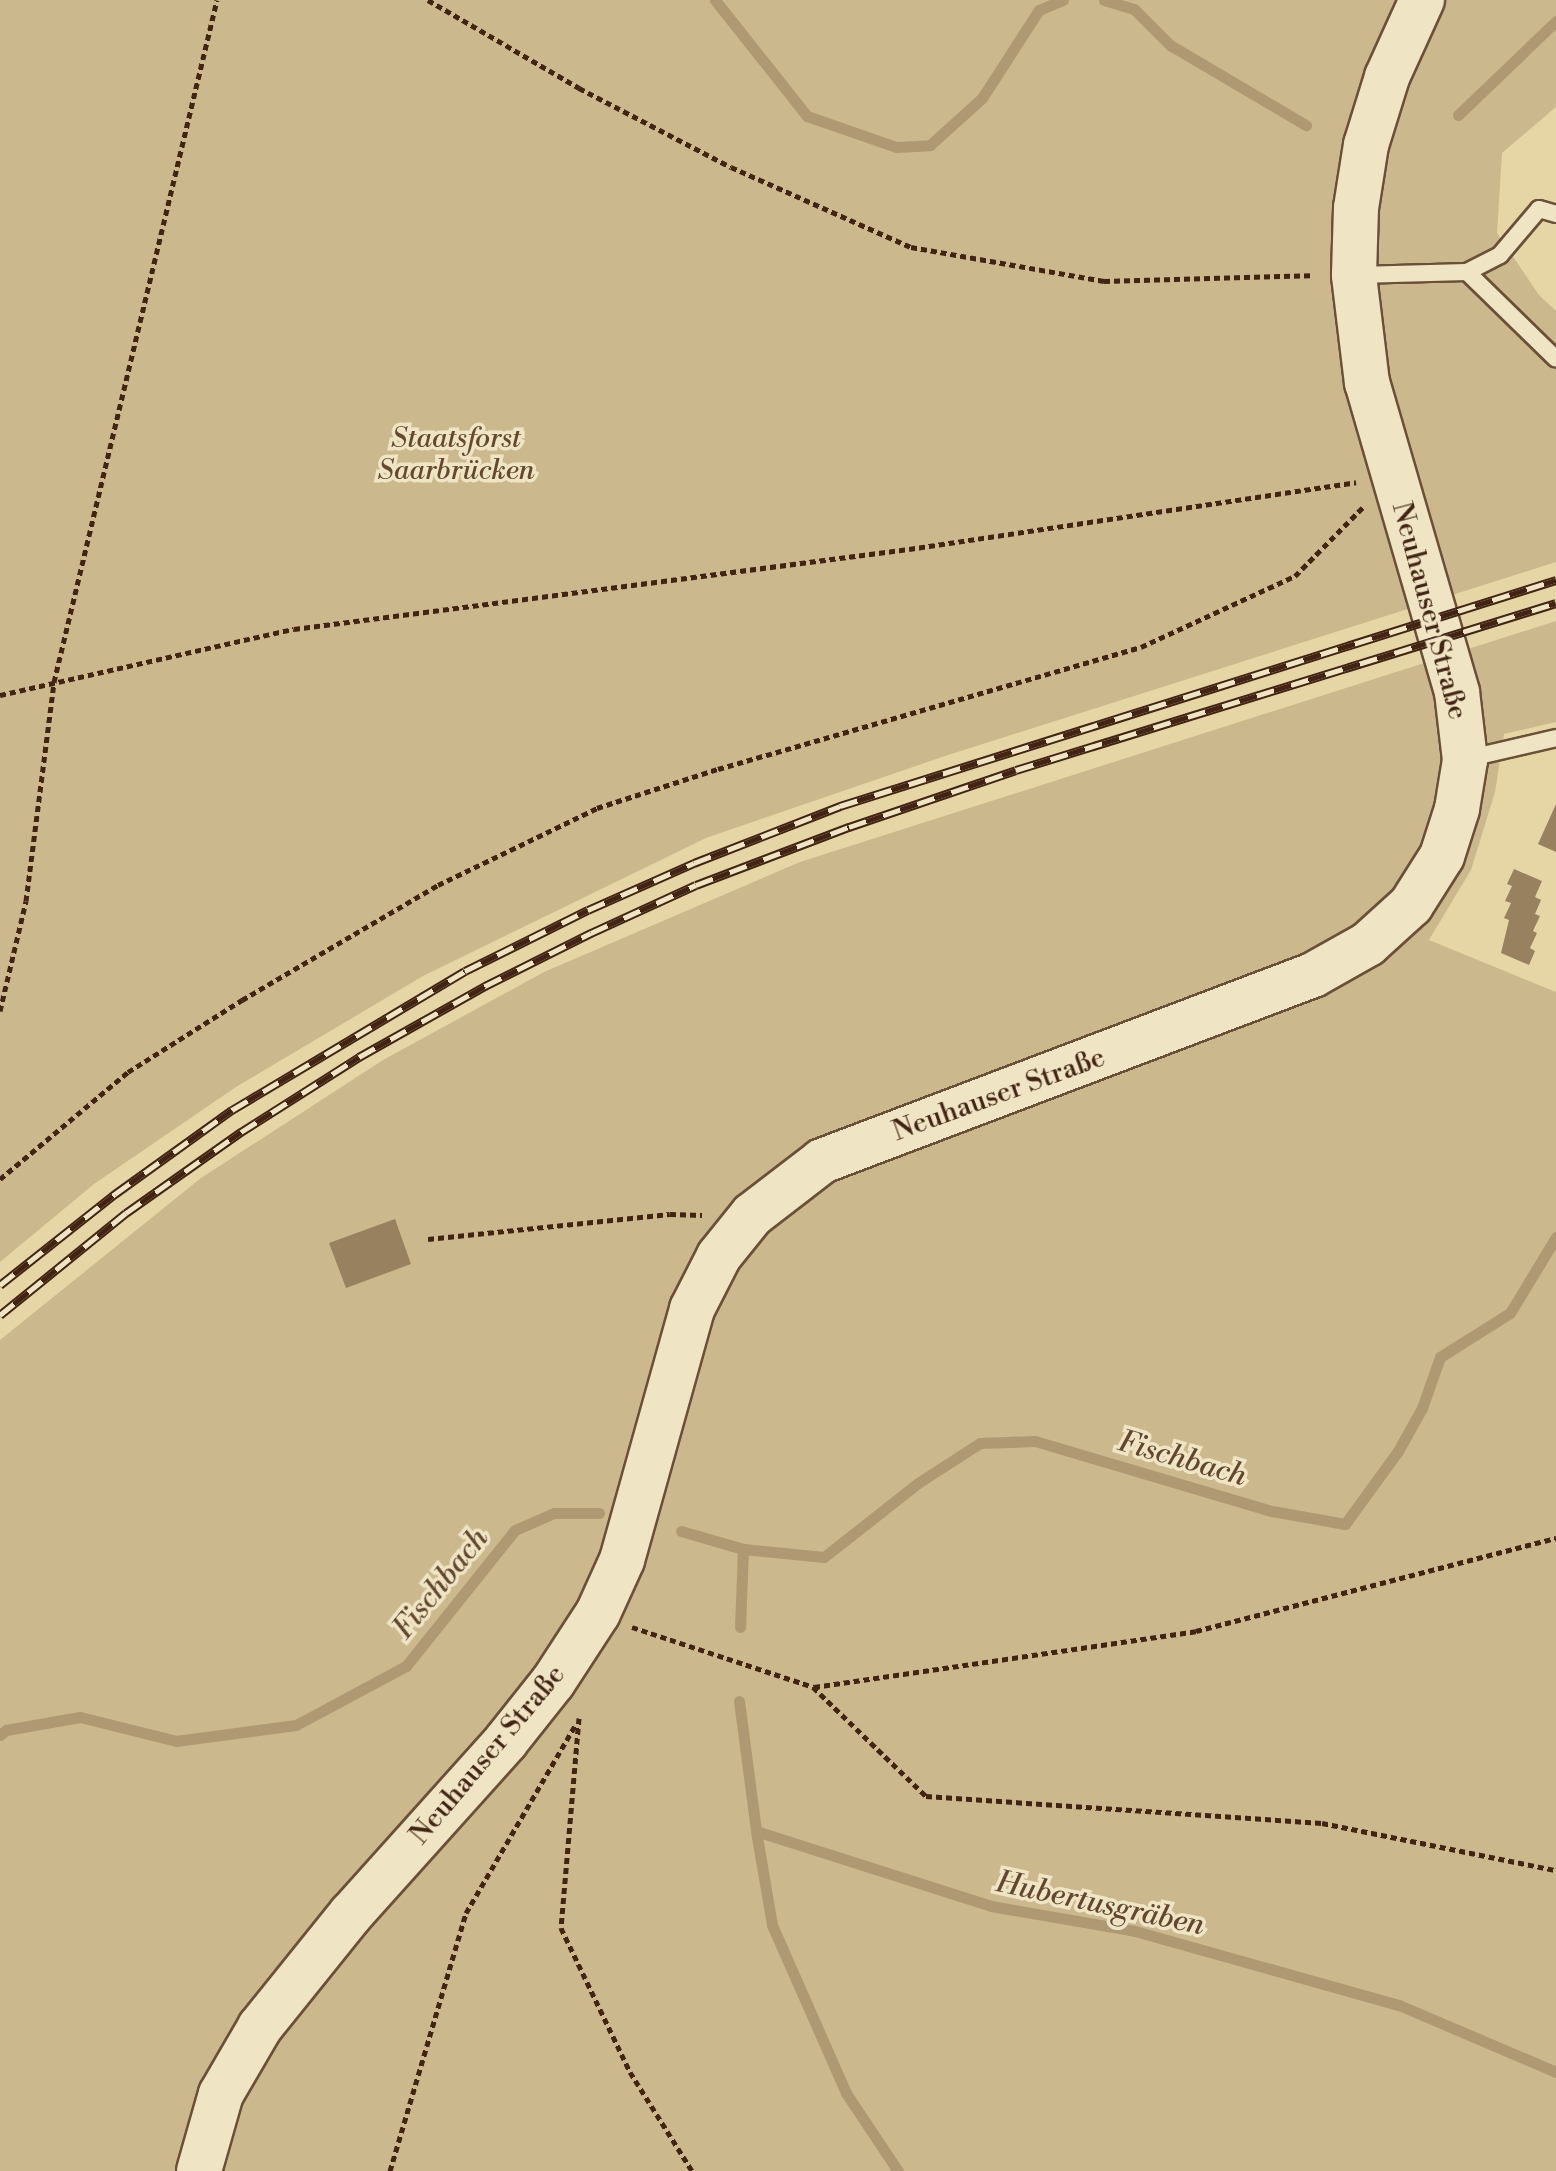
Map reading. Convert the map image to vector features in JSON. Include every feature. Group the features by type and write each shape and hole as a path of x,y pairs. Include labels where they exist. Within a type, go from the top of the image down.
{"main road":[{"name":"Neuhauser Straße","path":"199,2171 221,2094 260,2027 351,1914 506,1741 553,1682 598,1613 622,1560 662,1429 692,1309 719,1256 752,1215 822,1161 1313,975 1368,944 1411,905 1442,856 1457,809 1465,760 1457,692 1367,383 1354,275 1356,208 1366,145 1387,77 1422,0"}],"lane":[{"path":"1354,275 1467,272 1500,255 1539,209 1556,214"},
{"path":"1467,272 1556,359"},
{"path":"1465,760 1556,738"}],"path":[{"path":"0,1011 26,901 54,682 217,0"},
{"path":"428,0 579,88 731,167 911,247 1104,281 1295,275"},
{"path":"0,695 294,629 909,549 1393,475"},
{"path":"0,1179 128,1072 242,1000 438,885 597,808 718,769 1141,647 1295,576 1393,475"},
{"path":"428,1239 670,1214"},
{"path":"813,1687 1196,1631 1556,1538"},
{"path":"622,1638 628,1626 813,1687 926,1796 1322,1823 1556,1870"},
{"path":"390,2171 466,1913 583,1710"},
{"path":"576,1723 561,1928 630,2072 692,2171"}],"green space":[{"name":"Staatsforst Saarbrücken","path":"0,0 1556,0 1556,107 1502,153 1497,233 1539,295 1556,311 1556,562 945,756 706,838 423,976 236,1087 94,1184 0,1262"},
{"path":"1556,621 1556,722 1504,734 1495,792 1471,870 1429,940 1556,992 1556,2171 0,2171 0,1340 201,1178 383,1060 544,972 800,862"}],"building":[{"path":"1556,804 1556,852 1538,844"},
{"path":"1514,869 1542,881 1535,897 1541,900 1535,914 1540,916 1533,931 1537,933 1530,948 1535,951 1529,965 1501,953 1509,920 1504,918 1511,903 1505,901 1512,886 1507,884"},
{"path":"395,1219 411,1264 346,1288 329,1243"}],"waterway":[{"path":"715,0 807,116 896,147 930,145 982,98 1039,10 1063,0"},
{"path":"1104,0 1134,9 1170,45 1306,125"},
{"path":"1458,115 1556,21"},
{"name":"Fischbach","path":"681,1531 743,1549 824,1557 918,1483 980,1443 1035,1441 1272,1511 1345,1524 1398,1451 1422,1408 1440,1357 1510,1313 1556,1237"},
{"name":"Fischbach","path":"0,1735 6,1730 80,1717 176,1741 296,1725 406,1666 515,1530 554,1513 599,1513"},
{"name":"Hubertusgräben","path":"740,1627 743,1549"},
{"name":"Hubertusgräben","path":"739,1701 756,1831 991,1906 1135,1931 1399,2005 1556,2072"},
{"path":"756,1831 772,1925 846,2093 898,2171"}],"railway":[{"path":"0,1285 115,1194 232,1110 465,971 588,910 694,863 840,806 1556,580"},
{"path":"0,1315 126,1213 241,1132 359,1057 485,986 591,933 696,885 849,827 1016,770 1556,603"}]}
